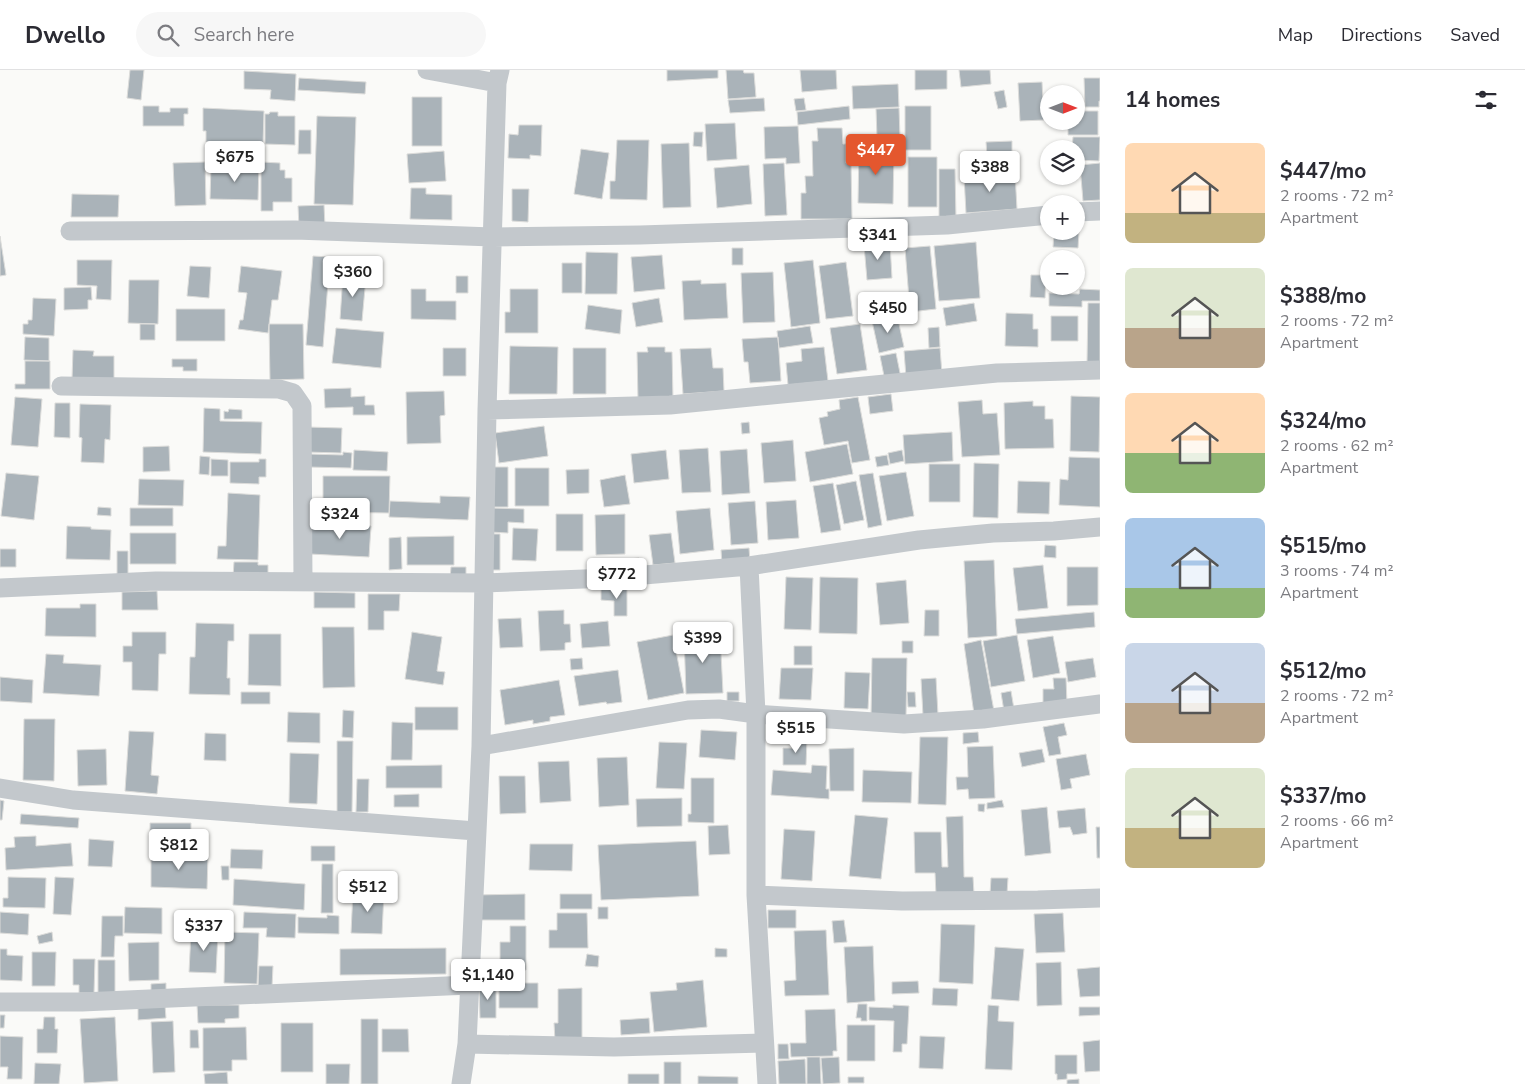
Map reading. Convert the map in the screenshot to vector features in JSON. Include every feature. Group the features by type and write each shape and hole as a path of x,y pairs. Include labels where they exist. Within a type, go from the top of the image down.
{"street":[{"path":"427,70 499,77 487,410 481,746 467,1044 461,1084"},
{"path":"1085,212 1100,211"},
{"path":"70,231 295,230 493,237 948,225 1040,216"},
{"path":"487,410 670,405 997,373 1100,370"},
{"path":"61,386 279,388 293,393 302,406 303,582"},
{"path":"0,588 156,581 484,583 609,578 749,566 919,540 993,533 1100,527"},
{"path":"749,566 756,714 756,895 766,1084"},
{"path":"481,746 688,710 719,710 904,724 983,719 1100,704"},
{"path":"0,788 73,800 476,830"},
{"path":"756,895 902,901 1100,898"},
{"path":"0,1002 82,1002 469,985"},
{"path":"467,1044 614,1047 764,1043"}],"building":[{"path":"130,70 144,70 141,100 127,98"},
{"path":"667,70 718,70 718,78 667,81"},
{"path":"726,70 743,70 744,73 754,73 756,97 728,99"},
{"path":"800,70 836,70 837,89 802,92"},
{"path":"915,70 947,70 947,89 915,90"},
{"path":"959,70 990,70 991,84 961,87"},
{"path":"244,71 296,74 295,101 270,99 271,90 244,89"},
{"path":"299,78 366,82 365,94 298,90"},
{"path":"1084,78 1100,78 1099,107 1085,107"},
{"path":"1042,82 1042,85 1040,85 1040,120 1020,121 1018,83"},
{"path":"898,84 899,107 853,109 852,86"},
{"path":"1004,90 1007,107 998,109 994,92"},
{"path":"412,97 442,97 442,146 412,146"},
{"path":"764,98 765,111 730,113 728,100"},
{"path":"804,98 806,110 796,111 794,99"},
{"path":"143,106 159,106 159,112 170,112 170,108 188,108 188,114 184,114 184,126 143,126"},
{"path":"849,106 850,119 798,125 797,112"},
{"path":"905,106 931,106 931,150 905,150"},
{"path":"203,108 264,111 263,144 206,142 206,131 203,131"},
{"path":"899,108 900,137 877,138 876,109"},
{"path":"1085,111 1098,111 1098,135 1068,135 1068,130 1085,130"},
{"path":"278,112 278,116 295,116 295,145 265,144 265,114"},
{"path":"317,116 356,117 353,205 314,204"},
{"path":"735,123 737,159 707,161 705,124"},
{"path":"519,125 542,125 541,156 530,155 530,159 508,158 509,134 518,135"},
{"path":"798,126 800,163 786,164 786,158 765,159 764,127"},
{"path":"817,128 842,128 843,144 846,144 846,163 851,163 852,219 801,219 801,193 806,193 805,176 813,176 812,141 818,141"},
{"path":"299,130 311,130 311,154 298,154"},
{"path":"694,132 703,132 702,147 693,146"},
{"path":"1073,137 1100,137 1099,161 1085,160 1085,140 1073,140"},
{"path":"617,140 649,140 647,200 610,199 610,181 615,181"},
{"path":"1012,141 1012,156 987,157 986,142"},
{"path":"689,143 691,207 663,208 661,144"},
{"path":"220,146 250,147 249,159 219,157"},
{"path":"859,147 894,149 893,204 858,203"},
{"path":"581,149 609,153 602,199 574,194"},
{"path":"444,151 446,181 409,183 407,154"},
{"path":"908,157 937,157 937,207 908,207"},
{"path":"205,162 206,205 175,206 173,163"},
{"path":"261,162 280,163 280,170 285,170 285,178 292,178 292,202 273,202 273,211 261,211"},
{"path":"249,163 259,163 258,200 210,199 211,166 249,168"},
{"path":"784,163 787,215 765,216 763,164"},
{"path":"1100,163 1100,200 1085,201 1085,195 1082,195 1082,185 1085,185 1085,164"},
{"path":"749,165 752,204 717,208 714,168"},
{"path":"939,169 955,169 956,219 939,219"},
{"path":"1015,173 1017,209 966,213 964,176"},
{"path":"411,188 426,188 426,194 452,195 452,220 410,219"},
{"path":"512,189 529,189 528,222 512,221"},
{"path":"72,194 119,195 118,217 71,217"},
{"path":"324,205 325,227 299,227 298,206"},
{"path":"0,236 6,275 0,276"},
{"path":"1053,240 1078,240 1078,248 1053,247"},
{"path":"976,242 980,298 939,301 934,246"},
{"path":"890,243 892,278 867,280 864,245"},
{"path":"930,246 936,309 910,312 905,248"},
{"path":"732,248 743,248 743,265 732,265"},
{"path":"586,252 618,253 617,294 585,294"},
{"path":"662,255 665,289 634,292 631,257"},
{"path":"313,256 330,257 323,347 306,345"},
{"path":"77,260 112,260 111,300 96,299 97,286 77,285"},
{"path":"813,260 820,323 791,327 784,263"},
{"path":"846,262 853,316 826,319 819,266"},
{"path":"562,263 582,263 582,293 562,293"},
{"path":"190,266 211,267 209,298 187,296"},
{"path":"241,266 282,271 278,300 272,300 268,333 238,329 240,320 243,320 247,293 238,292"},
{"path":"773,272 775,322 743,323 741,273"},
{"path":"343,275 366,277 362,321 340,319"},
{"path":"1031,275 1040,275 1040,295 1045,295 1045,298 1030,297"},
{"path":"456,276 468,276 468,293 456,293"},
{"path":"129,280 159,280 158,324 128,323"},
{"path":"701,280 701,284 726,283 728,318 684,320 682,281"},
{"path":"91,287 92,300 88,300 88,309 64,310 64,288"},
{"path":"411,289 426,289 426,301 456,301 456,320 411,319"},
{"path":"510,289 538,289 538,333 505,333 505,312 510,312"},
{"path":"1085,289 1100,290 1100,301 1082,301 1082,307 1049,306 1049,295 1085,295"},
{"path":"33,298 56,299 54,336 23,334 23,324 28,324 28,320 32,320"},
{"path":"659,298 663,322 636,327 632,303"},
{"path":"974,303 977,321 946,326 943,308"},
{"path":"1088,303 1100,303 1100,363 1087,362"},
{"path":"588,305 622,310 620,334 585,329"},
{"path":"176,309 225,309 225,341 176,341"},
{"path":"1006,313 1033,314 1033,329 1038,329 1038,347 1005,346"},
{"path":"897,315 904,347 879,353 872,321"},
{"path":"1051,316 1078,316 1078,341 1051,341"},
{"path":"140,324 155,324 155,340 140,340"},
{"path":"269,324 303,324 304,379 270,380"},
{"path":"860,324 867,370 837,374 830,328"},
{"path":"810,326 813,343 779,348 777,331"},
{"path":"939,327 940,347 929,348 928,328"},
{"path":"336,328 384,332 381,368 332,363"},
{"path":"25,337 49,338 49,361 24,360"},
{"path":"778,337 781,381 750,383 748,362 744,362 742,339"},
{"path":"510,346 558,347 557,394 509,394"},
{"path":"647,347 665,347 665,352 672,352 673,399 638,400 637,352 648,352"},
{"path":"824,347 828,381 788,385 786,363 802,361 801,349"},
{"path":"443,348 466,348 466,376 443,376"},
{"path":"573,348 606,348 606,394 573,394"},
{"path":"711,348 713,368 723,368 724,391 683,394 680,349"},
{"path":"940,348 942,374 906,377 904,351"},
{"path":"73,350 94,351 93,356 114,356 114,380 72,379"},
{"path":"896,353 901,378 885,381 880,356"},
{"path":"172,359 197,359 197,371 183,371 183,367 172,367"},
{"path":"25,361 50,361 50,389 15,389 15,384 25,384"},
{"path":"351,388 351,397 365,396 365,405 374,405 375,415 353,415 353,407 325,408 324,389"},
{"path":"444,391 445,415 440,416 441,443 407,444 406,392"},
{"path":"891,394 893,411 870,414 868,397"},
{"path":"1071,396 1100,397 1099,452 1070,451"},
{"path":"15,397 42,399 38,447 11,445"},
{"path":"858,397 870,460 852,463 848,441 824,445 819,418 828,416 827,412 840,409 839,400"},
{"path":"982,400 983,414 997,413 1000,455 962,457 958,402"},
{"path":"1033,401 1033,406 1045,406 1045,419 1053,419 1054,448 1005,449 1004,403"},
{"path":"55,403 70,403 70,438 54,437"},
{"path":"80,404 111,405 110,440 105,439 104,463 81,462 82,438 79,437"},
{"path":"204,408 220,409 220,421 262,422 261,454 203,452"},
{"path":"229,409 242,410 242,419 224,419 224,411 228,412"},
{"path":"749,422 750,433 742,434 741,423"},
{"path":"544,426 548,456 499,463 495,433"},
{"path":"307,427 342,428 341,453 306,452"},
{"path":"952,432 953,461 905,464 903,435"},
{"path":"793,440 796,481 764,483 761,443"},
{"path":"847,444 853,474 810,482 805,452"},
{"path":"169,446 170,471 143,472 143,447"},
{"path":"708,448 711,492 682,493 679,450"},
{"path":"747,449 750,493 722,495 720,451"},
{"path":"354,450 388,452 387,471 353,470"},
{"path":"666,450 669,479 634,483 631,454"},
{"path":"902,450 904,461 890,464 888,453"},
{"path":"343,452 352,453 351,468 308,467 308,454 343,455"},
{"path":"887,455 889,465 877,467 875,457"},
{"path":"200,456 210,457 209,475 199,474"},
{"path":"1069,457 1100,458 1100,507 1059,505 1060,479 1068,480"},
{"path":"211,459 228,460 228,476 211,476"},
{"path":"259,459 266,459 266,477 259,477 259,484 230,483 230,462 259,462"},
{"path":"974,463 999,464 998,518 973,517"},
{"path":"929,464 960,464 960,502 929,502"},
{"path":"492,467 508,467 508,507 492,507"},
{"path":"515,468 549,468 549,506 515,506"},
{"path":"589,469 589,493 567,494 566,470"},
{"path":"906,472 914,516 887,521 879,476"},
{"path":"6,473 39,476 34,520 1,516"},
{"path":"873,473 882,525 868,528 859,475"},
{"path":"625,475 630,504 604,507 600,480"},
{"path":"323,476 390,476 389,513 323,512"},
{"path":"139,479 184,480 183,506 138,505"},
{"path":"856,481 864,520 844,524 836,485"},
{"path":"1018,481 1050,482 1049,514 1017,513"},
{"path":"833,483 841,530 821,533 813,486"},
{"path":"228,493 260,495 258,560 217,559 218,546 226,546"},
{"path":"440,496 470,497 468,520 389,517 390,501 440,503"},
{"path":"796,500 799,538 768,540 766,502"},
{"path":"755,501 758,543 731,545 728,503"},
{"path":"98,507 111,508 111,516 97,515"},
{"path":"130,508 173,508 173,526 130,526"},
{"path":"491,508 524,509 524,523 508,522 508,533 490,532"},
{"path":"710,508 714,550 680,554 676,511"},
{"path":"556,514 583,514 583,551 556,551"},
{"path":"625,514 625,554 596,555 595,515"},
{"path":"312,523 371,526 369,557 310,554"},
{"path":"67,526 111,530 110,560 66,559"},
{"path":"513,528 538,529 536,561 512,560"},
{"path":"130,533 176,533 176,564 130,564"},
{"path":"671,533 675,563 653,565 649,535"},
{"path":"490,534 500,534 500,570 489,570"},
{"path":"454,536 454,565 407,565 407,537"},
{"path":"401,537 402,569 389,570 389,538"},
{"path":"1045,545 1056,546 1056,558 1044,557"},
{"path":"749,548 750,562 722,564 721,550"},
{"path":"0,549 16,549 16,567 0,567"},
{"path":"117,551 128,551 128,581 117,581"},
{"path":"639,558 640,574 619,575 618,560"},
{"path":"994,560 997,636 968,638 964,561"},
{"path":"234,562 258,562 258,565 268,565 268,577 233,577"},
{"path":"1043,565 1048,608 1018,611 1013,568"},
{"path":"451,567 466,567 466,579 450,579"},
{"path":"1067,567 1098,567 1098,605 1067,606"},
{"path":"786,577 813,578 811,630 784,629"},
{"path":"820,577 858,578 857,634 819,633"},
{"path":"906,580 909,623 880,625 876,583"},
{"path":"601,589 627,589 627,616 614,616 614,601 601,600"},
{"path":"157,591 158,610 122,610 122,592"},
{"path":"314,592 355,593 355,608 314,608"},
{"path":"368,594 400,594 399,611 384,611 384,630 368,630"},
{"path":"80,604 96,604 96,637 45,636 46,608 80,608"},
{"path":"564,610 564,624 570,624 571,642 565,643 565,650 540,651 538,611"},
{"path":"925,610 939,610 939,636 924,636"},
{"path":"1094,612 1095,627 1017,634 1015,619"},
{"path":"521,618 523,647 500,648 498,619"},
{"path":"608,621 610,646 582,648 580,624"},
{"path":"196,623 234,624 234,641 228,641 227,678 230,678 230,695 189,694 190,657 195,657"},
{"path":"322,627 354,627 355,687 323,688"},
{"path":"132,632 166,632 166,654 159,654 158,691 132,690 132,662 123,662 123,646 132,646"},
{"path":"412,632 442,637 437,671 445,672 443,685 405,679"},
{"path":"720,633 723,693 686,694 684,634"},
{"path":"249,634 281,634 281,686 248,685"},
{"path":"673,635 684,693 648,700 637,642"},
{"path":"1017,635 1025,681 991,687 983,641"},
{"path":"1053,636 1060,673 1033,678 1027,640"},
{"path":"981,640 994,711 974,714 964,644"},
{"path":"902,641 913,641 913,653 902,653"},
{"path":"794,646 812,646 812,665 794,665"},
{"path":"46,654 64,655 63,663 101,665 99,696 43,693"},
{"path":"582,658 583,669 571,670 570,659"},
{"path":"872,658 907,658 906,717 871,717"},
{"path":"1093,658 1096,677 1068,682 1065,662"},
{"path":"781,668 813,668 811,700 779,699"},
{"path":"618,670 622,702 579,706 574,676"},
{"path":"845,672 870,673 868,709 844,708"},
{"path":"0,677 33,680 32,703 0,701"},
{"path":"936,678 938,715 923,716 921,679"},
{"path":"1053,678 1066,678 1067,704 1043,705 1043,689 1054,689"},
{"path":"559,680 565,715 550,717 550,721 533,724 533,720 505,725 500,690"},
{"path":"1011,691 1014,709 1004,711 1001,693"},
{"path":"241,692 270,692 270,704 241,704"},
{"path":"727,692 739,692 739,701 727,701"},
{"path":"907,692 915,692 916,707 908,707"},
{"path":"415,707 458,707 458,730 415,730"},
{"path":"343,710 354,711 353,738 342,737"},
{"path":"288,712 320,713 320,743 287,742"},
{"path":"24,719 55,719 54,781 23,780"},
{"path":"392,722 413,723 412,760 391,760"},
{"path":"1064,723 1067,735 1058,737 1061,754 1049,756 1043,727"},
{"path":"701,730 737,732 735,760 699,757"},
{"path":"129,731 154,732 151,775 159,776 157,794 125,791"},
{"path":"978,732 979,742 963,744 963,733"},
{"path":"205,733 226,734 226,761 204,760"},
{"path":"920,737 948,737 946,805 918,804"},
{"path":"796,738 807,739 806,765 783,765 783,748 796,748"},
{"path":"337,741 353,741 352,812 337,812"},
{"path":"659,742 687,743 684,789 656,788"},
{"path":"993,746 995,798 969,799 968,789 957,790 956,777 968,777 967,747"},
{"path":"854,748 854,791 830,791 829,749"},
{"path":"106,749 107,785 78,786 77,750"},
{"path":"1042,749 1045,762 1022,767 1019,753"},
{"path":"290,753 319,754 317,804 289,803"},
{"path":"1086,754 1090,775 1070,779 1072,788 1061,790 1056,759"},
{"path":"627,757 629,805 599,807 597,758"},
{"path":"569,761 571,801 540,803 538,762"},
{"path":"442,765 442,788 386,788 386,766"},
{"path":"812,765 827,766 826,789 829,789 829,799 771,795 773,770 811,773"},
{"path":"863,770 912,772 911,803 862,802"},
{"path":"499,776 525,776 526,813 500,814"},
{"path":"691,778 714,778 714,823 688,822 688,814 691,814"},
{"path":"357,779 369,779 368,812 356,812"},
{"path":"419,794 419,807 394,807 394,795"},
{"path":"682,798 682,826 637,827 636,799"},
{"path":"0,800 4,801 2,820 0,820"},
{"path":"1002,800 1004,807 987,809 987,803"},
{"path":"978,804 985,804 984,812 978,811"},
{"path":"1047,807 1051,853 1025,856 1021,810"},
{"path":"1085,808 1087,833 1073,835 1070,827 1059,828 1057,811"},
{"path":"21,814 79,818 78,828 20,824"},
{"path":"855,815 888,818 881,879 849,876"},
{"path":"963,816 964,877 973,877 974,894 936,895 935,873 915,873 914,832 941,832 942,867 948,867 946,817"},
{"path":"150,823 191,823 191,836 164,836 164,846 150,845"},
{"path":"728,825 730,854 709,855 708,826"},
{"path":"1096,827 1100,827 1100,858 1097,858"},
{"path":"784,829 815,831 812,881 781,879"},
{"path":"36,836 36,846 71,843 73,866 6,870 5,848 15,847 14,837"},
{"path":"89,839 114,841 112,867 88,866"},
{"path":"696,841 699,896 601,900 598,845"},
{"path":"530,844 573,844 572,871 529,870"},
{"path":"311,846 335,846 335,861 311,861"},
{"path":"231,849 263,850 262,869 230,868"},
{"path":"151,854 208,856 207,889 151,887"},
{"path":"322,864 333,864 333,913 321,913"},
{"path":"221,866 229,866 229,880 222,880"},
{"path":"8,877 46,878 45,908 3,907 3,898 8,898"},
{"path":"55,877 74,878 71,915 53,914"},
{"path":"991,878 1008,878 1007,894 990,894"},
{"path":"234,879 305,884 304,910 233,905"},
{"path":"353,891 384,892 382,934 351,933"},
{"path":"525,894 525,920 475,920 475,895"},
{"path":"560,894 592,894 592,909 560,909"},
{"path":"125,907 162,908 162,934 124,933"},
{"path":"598,907 608,907 608,919 598,919"},
{"path":"768,910 796,910 796,928 768,928"},
{"path":"0,912 29,914 28,935 0,933"},
{"path":"244,912 296,914 295,938 266,937 267,928 243,928"},
{"path":"557,913 587,913 588,948 549,948 549,930 557,930"},
{"path":"1063,913 1065,952 1036,953 1034,914"},
{"path":"327,915 339,916 339,934 298,933 298,917 327,918"},
{"path":"102,916 123,916 123,936 115,936 114,957 101,957"},
{"path":"844,920 847,942 834,943 832,921"},
{"path":"941,924 975,925 973,984 939,982"},
{"path":"510,926 526,926 526,970 500,970 500,942 510,942"},
{"path":"826,930 829,995 785,996 784,981 796,980 794,931"},
{"path":"52,932 53,941 39,944 37,936"},
{"path":"191,932 218,933 216,973 189,972"},
{"path":"225,932 259,933 257,984 224,983"},
{"path":"159,942 159,980 129,981 128,943"},
{"path":"873,946 875,1001 847,1003 844,947"},
{"path":"995,947 1024,949 1019,1001 991,999"},
{"path":"446,948 446,974 340,975 340,949"},
{"path":"715,948 727,949 727,957 715,957"},
{"path":"0,949 7,949 7,955 23,956 22,981 0,980"},
{"path":"32,952 56,952 55,986 32,986"},
{"path":"587,954 599,956 598,967 585,966"},
{"path":"73,959 95,959 94,993 79,993 79,985 73,985"},
{"path":"98,960 115,960 115,994 98,994"},
{"path":"1061,962 1062,1005 1037,1006 1036,963"},
{"path":"259,966 273,966 272,987 258,987"},
{"path":"1100,967 1100,996 1080,997 1077,969"},
{"path":"703,980 707,1027 654,1032 650,992 677,990 676,983"},
{"path":"918,981 919,993 892,994 892,982"},
{"path":"166,983 166,991 151,992 151,984"},
{"path":"499,983 538,983 538,1008 499,1008"},
{"path":"496,984 496,1018 480,1018 479,985"},
{"path":"582,988 582,1041 555,1041 554,1023 558,1023 558,989"},
{"path":"933,988 958,989 957,1006 932,1005"},
{"path":"858,1004 867,1004 867,1021 861,1021 861,1018 856,1018"},
{"path":"165,1005 166,1018 138,1020 138,1007"},
{"path":"197,1005 239,1005 239,1018 225,1019 225,1023 198,1023"},
{"path":"893,1005 909,1006 907,1044 902,1044 902,1052 893,1052 894,1021 869,1020 869,1007 893,1008"},
{"path":"988,1005 999,1006 998,1021 1014,1022 1012,1070 985,1069"},
{"path":"1079,1007 1100,1007 1100,1015 1079,1016"},
{"path":"835,1009 837,1051 833,1051 833,1056 791,1057 790,1043 806,1043 805,1010"},
{"path":"0,1015 5,1015 4,1028 0,1028"},
{"path":"44,1017 55,1017 55,1029 58,1029 57,1053 37,1053 37,1029 43,1029"},
{"path":"115,1017 118,1081 84,1083 80,1019"},
{"path":"649,1018 650,1033 621,1035 620,1020"},
{"path":"361,1019 378,1019 378,1084 361,1084"},
{"path":"173,1021 175,1072 153,1073 151,1022"},
{"path":"281,1023 313,1023 313,1072 281,1072"},
{"path":"847,1025 875,1025 875,1061 847,1061"},
{"path":"246,1027 247,1060 232,1060 232,1071 203,1071 203,1028"},
{"path":"382,1029 408,1029 409,1052 382,1052"},
{"path":"190,1030 198,1030 199,1048 190,1048"},
{"path":"0,1036 23,1037 22,1079 7,1079 8,1067 0,1067"},
{"path":"920,1036 945,1037 943,1069 919,1068"},
{"path":"1100,1040 1100,1071 1085,1072 1083,1042"},
{"path":"778,1044 788,1044 789,1059 778,1059"},
{"path":"1055,1055 1077,1055 1077,1074 1067,1074 1067,1079 1057,1080 1057,1074 1055,1074"},
{"path":"807,1057 820,1057 821,1084 807,1084"},
{"path":"839,1057 840,1083 823,1084 821,1058"},
{"path":"805,1059 806,1084 779,1084 778,1061"},
{"path":"664,1062 681,1062 681,1084 664,1084"},
{"path":"35,1063 61,1064 59,1084 34,1084"},
{"path":"326,1064 350,1064 349,1084 326,1084"},
{"path":"227,1072 228,1084 205,1084 204,1074"},
{"path":"628,1074 659,1074 659,1084 628,1084"},
{"path":"698,1076 738,1077 738,1084 698,1084"},
{"path":"848,1077 864,1077 864,1083 848,1083"},
{"path":"1079,1079 1079,1084 1067,1084 1067,1080"}]}
